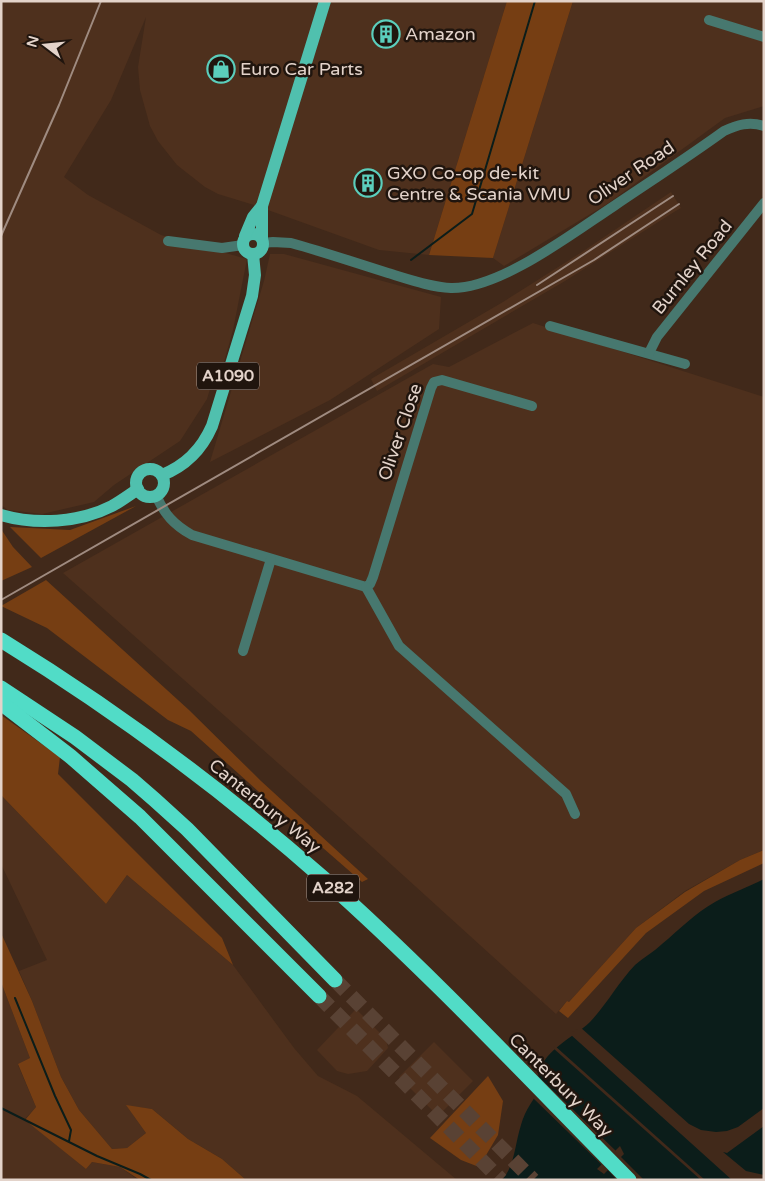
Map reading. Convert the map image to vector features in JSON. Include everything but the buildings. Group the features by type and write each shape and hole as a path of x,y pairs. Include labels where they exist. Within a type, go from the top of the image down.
{"highway":[{"name":"Canterbury Way","path":"1,640 52,671 111,711 253,819 323,879 421,970 629,1180"},
{"path":"1,688 89,747 155,800 188,829 335,980"},
{"path":"1,703 70,756 140,817 319,996"}],"main road":[{"path":"262,206 253,217 244,241 245,250 253,254 260,252 263,241 262,206 325,1"},
{"path":"244,241 254,233 263,241"},
{"name":"A1090","path":"138,489 137,478 145,470 156,470 162,475 176,470 186,462 201,445 212,426 252,296 255,275 253,254"},
{"path":"1,515 36,520 74,518 111,506 138,489 147,496 156,495 163,489 162,475"}],"street":[{"path":"709,20 764,37"},
{"name":"Oliver Road","path":"263,241 282,242 307,247 438,287 452,288 473,285 497,278 560,241 724,131 742,124 764,126"},
{"name":"Burnley Road","path":"649,353 657,337 764,203"},
{"path":"168,241 222,248 244,241"},
{"path":"550,326 685,364"},
{"name":"Oliver Close","path":"366,587 370,584 373,577 434,382 442,380 532,406"},
{"path":"156,495 163,512 168,518 192,535 366,587 399,646 566,794 575,814"},
{"path":"243,651 271,559"}],"shaded area":[{"path":"1,1 507,1 429,255 379,250 218,194 205,187 177,165 158,141 150,126 140,90 138,67 146,17 111,100 64,177 88,195 161,235 247,259 233,330 219,380 213,379 207,399 180,441 114,485 94,502 42,514 8,510 1,505"},
{"path":"507,1 573,1 493,258 429,255"},
{"path":"573,1 764,1 764,106 725,118 607,204 504,266 493,258"},
{"path":"671,192 681,208 565,281 377,391 371,379 503,302"},
{"path":"270,254 284,254 441,297 439,329 330,400 210,462 264,281"},
{"path":"533,323 764,397 764,850 740,860 685,891 636,928 556,1014 339,817 63,573 433,364 449,367"},
{"path":"136,506 41,558 10,527 70,530"},
{"path":"1,529 13,547 32,567 1,581"},
{"path":"46,580 189,710 261,781 368,879 362,882 191,731 168,720 47,628 1,606"},
{"path":"1,715 60,757 58,774 222,938 233,965 127,875 106,904 1,795"},
{"path":"1,795 106,904 127,875 233,965 294,1048 318,1076 357,1096 457,1180 246,1180 222,1159 188,1139 152,1109 127,1106 146,1133 127,1148 112,1149 79,1110 61,1077 19,971 47,960 1,864"},
{"path":"764,850 764,863 704,891 646,933 568,1018 559,1011 636,928 685,892 740,860"},
{"path":"1,933 32,1001 61,1077 79,1110 112,1149 127,1148 146,1133 126,1105 152,1109 188,1139 222,1159 246,1180 140,1180 120,1167 92,1162 86,1169 25,1120 36,1107 18,1064 30,1058 1,982"},
{"path":"1,982 30,1058 18,1065 36,1107 25,1119 86,1169 92,1162 120,1167 138,1180 1,1180"},
{"path":"356,1009 386,1039 388,1048 367,1071 348,1074 337,1071 317,1050"},
{"path":"434,1042 473,1081 438,1116 399,1077"},
{"path":"488,1076 503,1101 498,1135 479,1167 461,1160 430,1138"}],"water":[{"path":"764,879 764,1180 502,1180 510,1168 525,1114 544,1084 538,1079 544,1061 558,1046 590,1022 638,962 656,950 708,906","holes":["620,1146 624,1154 604,1174 597,1169"]}],"pier":[{"path":"580,1027 689,1124 701,1130 727,1131 738,1127 764,1108 764,1126 727,1153 723,1152 746,1171 764,1175 764,1180 732,1180 570,1034"},
{"path":"555,1046 705,1180 701,1180 553,1048"},
{"path":"536,1074 617,1152 603,1166 532,1097 540,1084 536,1080"},
{"path":"619,1155 644,1180 617,1180 606,1168"}],"waterway":[{"path":"411,260 472,214 535,1"},
{"path":"15,998 71,1130 69,1141"},
{"path":"1,1108 97,1156 151,1180"}],"tunnel":[{"path":"335,980 533,1180"},
{"path":"319,996 501,1180"}],"railway":[{"path":"1,236 59,105 101,1"},
{"path":"537,285 673,196"},
{"path":"1,600 594,260 679,204"}],"place":[{"name":"Amazon","path":"386,34"},
{"name":"Euro Car Parts","path":"221,69"},
{"name":"GXO Co-op de-kit Centre & Scania VMU","path":"368,183"}]}
